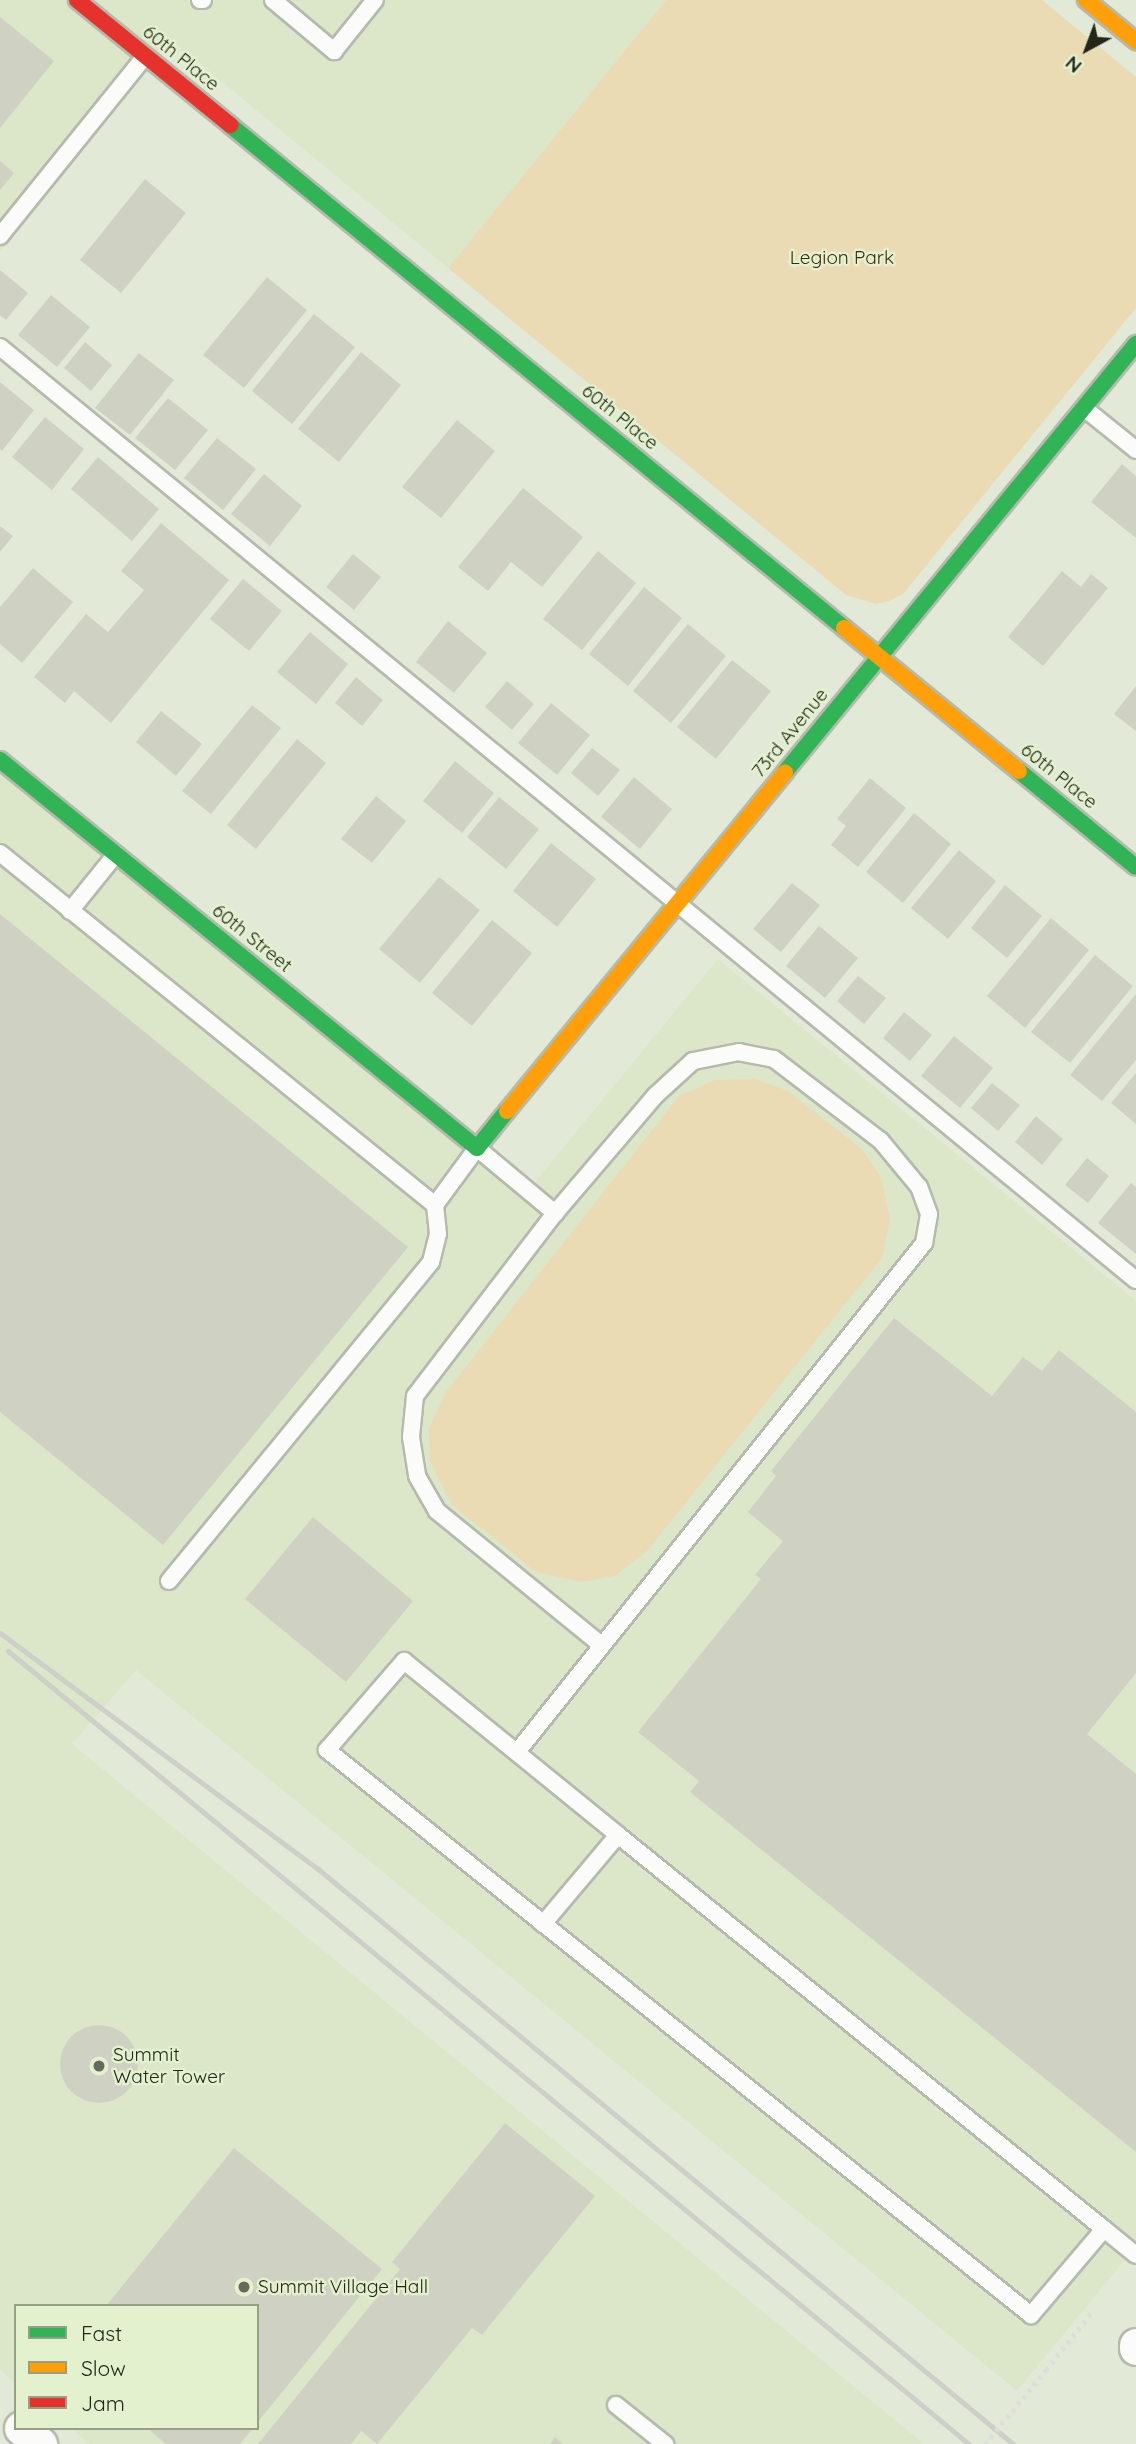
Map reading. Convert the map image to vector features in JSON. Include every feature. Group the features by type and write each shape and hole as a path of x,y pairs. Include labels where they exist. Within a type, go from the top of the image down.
{"street":[{"name":"60th Place","path":"77,0 1136,867"},
{"path":"1086,0 1136,41"},
{"name":"73rd Avenue","path":"477,1149 1136,344"},
{"name":"60th Street","path":"0,760 477,1149"},
{"path":"0,2411 14,2422"},
{"path":"23,2430 40,2444"}],"lane":[{"path":"273,0 334,51 375,0"},
{"path":"0,236 145,56"},
{"path":"0,347 1136,1280"},
{"path":"1084,408 1136,450"},
{"path":"0,853 435,1205"},
{"path":"70,911 116,854"},
{"path":"517,1752 600,1644 924,1243 929,1214 919,1187 881,1141 774,1059 739,1052 693,1061 655,1096 555,1213 415,1396 411,1437 417,1476 438,1511 600,1644"},
{"path":"169,1581 431,1262 438,1234 435,1205 477,1149 555,1213"},
{"path":"1104,2229 1031,2315 327,1750 404,1661 517,1752 1136,2255"},
{"path":"543,1924 618,1835"},
{"path":"615,2404 665,2444"}],"path":[{"path":"985,2444 1092,2312"}],"shaded area":[{"path":"0,0 666,0 448,268 170,39 0,252"},
{"path":"0,770 522,1198 718,959 1136,1301 1136,2246 1017,2391 136,1670 72,1744 924,2444 90,2444 72,2430 259,2430 259,2304 14,2304 14,2381 0,2370"}],"green space":[{"name":"Legion Park","path":"666,0 1042,0 1136,77 1136,308 903,594 889,601 876,604 846,595 448,268"},
{"path":"755,1079 788,1091 863,1150 882,1180 890,1219 882,1258 647,1551 615,1576 582,1582 536,1572 451,1504 430,1461 429,1428 446,1392 679,1096 715,1080"}],"building":[{"path":"0,17 54,61 0,128"},
{"path":"0,161 14,173 0,190"},
{"path":"145,179 186,213 121,293 80,260"},
{"path":"0,270 28,293 6,320 0,315"},
{"path":"267,277 307,310 244,388 203,355"},
{"path":"51,295 90,327 57,367 18,335"},
{"path":"314,314 355,347 292,424 252,391"},
{"path":"85,342 112,365 91,391 64,368"},
{"path":"361,352 401,385 339,462 298,429"},
{"path":"139,353 174,380 130,435 95,408"},
{"path":"0,382 34,410 2,451 0,449"},
{"path":"168,398 208,430 175,470 135,438"},
{"path":"45,417 84,449 52,490 12,457"},
{"path":"457,420 495,451 441,518 402,487"},
{"path":"217,438 256,469 223,510 184,478"},
{"path":"98,457 159,509 132,541 71,489"},
{"path":"1122,464 1136,476 1136,538 1091,502"},
{"path":"264,474 302,506 270,546 231,514"},
{"path":"523,488 583,537 542,587 511,562 488,591 458,567"},
{"path":"161,523 229,580 111,723 74,691 65,703 34,677 86,614 108,632 144,590 121,571"},
{"path":"0,526 13,536 0,552"},
{"path":"598,551 636,583 582,650 543,619"},
{"path":"353,554 381,577 354,610 326,587"},
{"path":"33,568 73,602 22,663 0,644 0,607"},
{"path":"1062,571 1081,587 1091,574 1108,588 1043,666 1008,637"},
{"path":"243,579 282,611 249,651 210,619"},
{"path":"644,587 682,618 628,686 589,654"},
{"path":"448,621 487,653 454,693 416,662"},
{"path":"688,624 726,656 671,723 633,691"},
{"path":"310,632 348,664 316,704 277,672"},
{"path":"732,660 771,691 716,759 677,727"},
{"path":"356,677 383,700 362,726 335,703"},
{"path":"507,681 534,704 512,730 485,707"},
{"path":"1136,686 1136,731 1114,714"},
{"path":"551,703 590,735 557,775 518,743"},
{"path":"252,705 281,728 211,814 182,791"},
{"path":"161,711 202,744 176,776 136,742"},
{"path":"297,739 326,763 256,849 227,825"},
{"path":"592,748 620,770 598,796 571,773"},
{"path":"455,761 494,793 462,833 423,801"},
{"path":"634,777 672,809 640,849 601,817"},
{"path":"870,778 906,808 858,867 831,845 846,826 837,819"},
{"path":"376,796 406,821 372,863 341,839"},
{"path":"499,797 539,829 506,869 467,837"},
{"path":"914,813 951,844 903,903 866,872"},
{"path":"551,843 596,879 557,927 513,891"},
{"path":"959,850 996,881 948,939 911,908"},
{"path":"439,877 480,910 420,983 379,949"},
{"path":"792,883 820,905 781,952 753,929"},
{"path":"1005,885 1042,916 1007,958 971,928"},
{"path":"0,914 408,1247 163,1545 0,1412"},
{"path":"1051,918 1089,950 1025,1028 987,996"},
{"path":"492,920 532,953 472,1026 432,993"},
{"path":"819,926 858,958 825,998 786,966"},
{"path":"1095,955 1133,986 1070,1063 1031,1032"},
{"path":"858,976 886,998 864,1024 837,1001"},
{"path":"1136,994 1136,1060 1102,1101 1070,1075"},
{"path":"904,1012 932,1035 910,1061 883,1038"},
{"path":"954,1036 993,1068 960,1108 921,1076"},
{"path":"1136,1073 1136,1124 1111,1103"},
{"path":"992,1083 1020,1105 998,1131 971,1108"},
{"path":"1036,1116 1063,1139 1042,1165 1015,1142"},
{"path":"1087,1158 1109,1176 1088,1203 1065,1185"},
{"path":"1131,1183 1136,1187 1136,1254 1098,1223"},
{"path":"894,1318 992,1396 1023,1357 1042,1371 1059,1350 1136,1412 1136,1673 1087,1734 1136,1774 1136,2152 690,1792 699,1781 638,1732 761,1579 755,1575 783,1541 748,1512 776,1476 771,1471"},
{"path":"313,1517 413,1601 346,1682 245,1599"},
{"name":"Summit Water Tower","path":"91,2025 107,2025 121,2031 132,2042 138,2056 138,2072 132,2086 121,2097 107,2103 91,2103 77,2097 66,2086 60,2072 60,2056 66,2042 77,2031"},
{"path":"505,2123 595,2196 482,2335 472,2328 377,2444 361,2431 351,2444 258,2444 400,2269 392,2262"},
{"name":"Summit Village Hall","path":"234,2148 382,2269 259,2421 259,2304 108,2304"},
{"path":"149,2430 251,2430 240,2444 166,2444"},
{"path":"555,2437 563,2444 550,2444"}],"railway":[{"path":"0,1633 318,1869 1013,2444"},
{"path":"8,1651 969,2444"}],"traffic: fast":[{"path":"230,125 844,628"},
{"path":"785,772 1136,344"},
{"path":"0,760 477,1148 507,1111"},
{"path":"1019,771 1136,867"}],"traffic: slow":[{"path":"1086,0 1136,41"},
{"path":"844,628 1019,771"},
{"path":"507,1111 785,772"}],"traffic: jam":[{"path":"77,0 230,125"}],"place":[{"name":"Summit Water Tower","path":"99,2066"},
{"name":"Summit Village Hall","path":"244,2287"}]}
